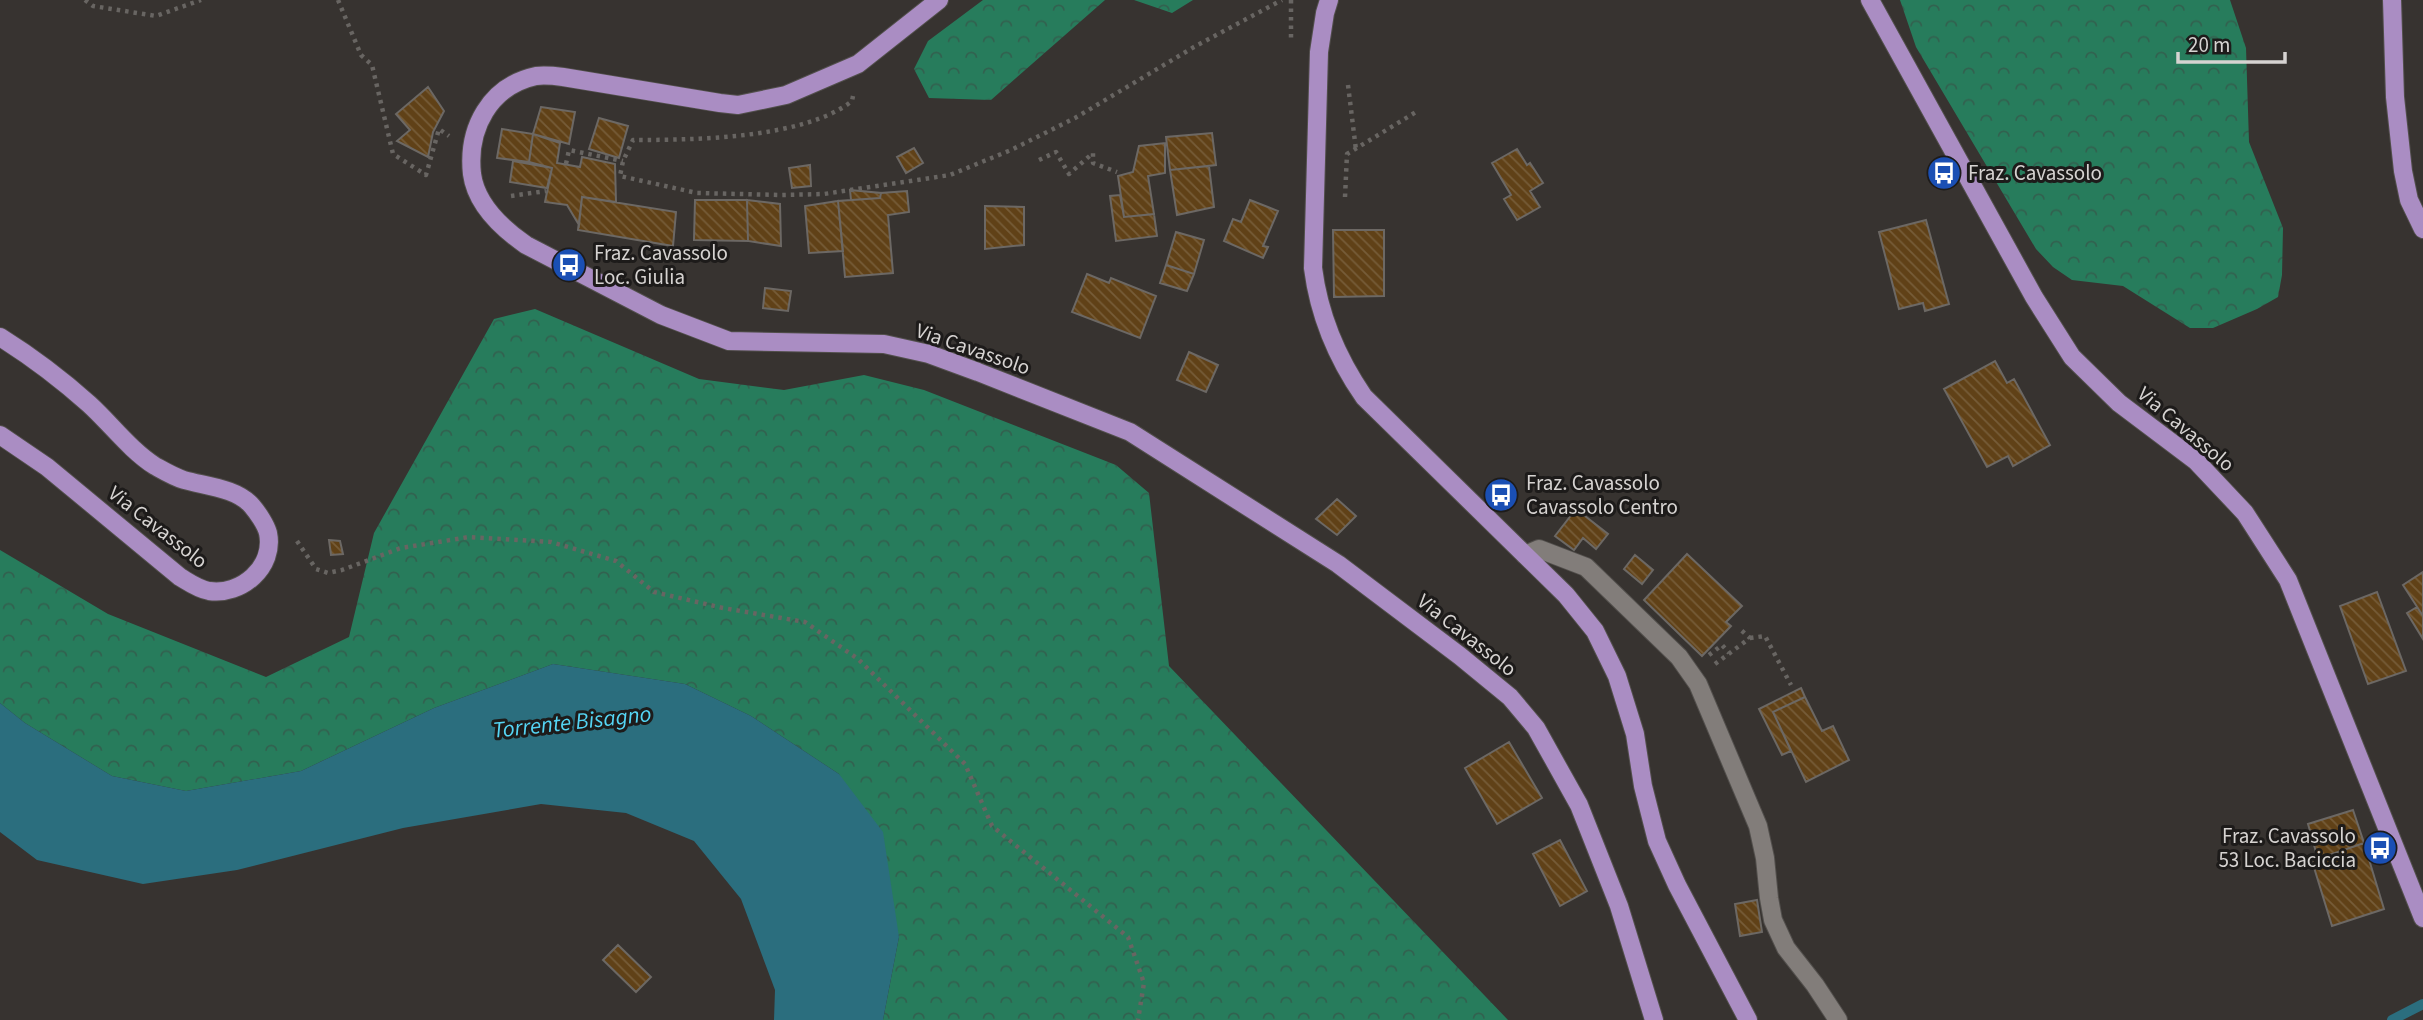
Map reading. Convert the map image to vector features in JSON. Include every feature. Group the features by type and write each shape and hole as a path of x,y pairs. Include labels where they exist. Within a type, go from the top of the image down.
{"main road":[{"name":"Via Cavassolo","path":"939,0 858,64 786,95 759,102 738,105 720,103 563,77 539,76 513,84 483,112 475,130 472,175 482,200 508,232 526,244 661,315 729,341 884,344 929,354 1130,432 1338,564 1500,689 1536,728 1579,805 1619,906 1654,1020"},
{"path":"1329,0 1319,52 1312,268 1316,296 1327,327 1349,376 1364,397 1566,595 1595,631 1612,664 1635,734 1643,786 1657,841 1677,885 1748,1020"},
{"name":"Via Cavassolo","path":"1870,0 2034,297 2072,356 2119,403 2196,461 2245,513 2288,580 2423,918"},
{"path":"2392,0 2395,97 2403,170 2409,200 2423,229"},
{"path":"0,337 45,366 154,465 180,479 240,496 252,505 268,531"},
{"name":"Via Cavassolo","path":"0,435 47,467 180,577 195,586 209,591 224,591 237,589 250,581 260,569 266,555 268,531"}],"street":[{"path":"1525,555 1539,549 1586,567 1679,657 1693,677 1708,704 1758,826 1769,898 1777,929 1786,948 1838,1020"}],"path":[{"path":"85,0 93,6 156,16 201,0"},
{"path":"338,0 361,55 372,65 393,154 426,175 439,129 473,153"},
{"path":"566,164 569,150 623,161 620,176 697,193 720,194 824,194 950,175 1011,150 1075,118 1194,47 1282,0"},
{"path":"1348,81 1356,150"},
{"path":"1346,187 1347,154 1416,112"},
{"path":"1039,160 1056,152 1069,174 1093,153 1093,163 1117,172"},
{"path":"268,531 278,530 295,537 316,569 328,573 401,548 469,537 551,542 617,561 654,592 805,622 858,659 965,764 992,826 1128,937 1144,983 1138,1020"},
{"path":"1741,630 1750,638"},
{"path":"1693,677 1750,638 1765,636 1791,685"}],"green space":[{"path":"983,0 1105,0 991,100 929,98 914,69 928,41"},
{"path":"1134,0 1193,0 1172,13"},
{"path":"1900,0 2230,0 2246,48 2249,142 2283,228 2282,275 2278,297 2213,328 2190,328 2123,286 2072,280 2053,267 2036,249 1916,47"},
{"path":"535,309 699,379 784,390 864,375 924,390 1116,465 1149,493 1169,666 1508,1020 883,1020 899,937 839,774 751,716 685,684 553,664 434,708 301,771 186,791 112,776 25,723 0,703 0,550 108,614 266,677 349,637 374,533 494,319"}],"water":[{"name":"Torrente Bisagno","path":"553,664 685,684 751,716 839,774 883,832 899,937 883,1020 774,1020 775,990 741,899 694,841 626,813 541,804 403,828 237,870 143,884 37,860 0,832 0,703 25,723 112,776 186,791 301,771 434,708"}],"building":[{"path":"428,87 444,111 433,132 428,157 397,141 410,130 396,114"},
{"path":"541,107 575,112 569,144 533,134"},
{"path":"599,118 628,126 619,158 589,149"},
{"path":"502,129 533,134 529,162 497,158"},
{"path":"1212,133 1216,165 1170,170 1166,137"},
{"path":"533,134 560,143 557,163 580,167 582,157 615,164 616,202 582,197 579,225 567,205 545,202 552,168 529,162"},
{"path":"1165,143 1165,173 1148,176 1154,214 1124,217 1118,176 1133,172 1139,146"},
{"path":"914,148 923,163 906,173 897,157"},
{"path":"1517,149 1543,183 1530,191 1540,207 1517,220 1504,199 1511,195 1492,163"},
{"path":"513,161 552,168 547,188 510,182"},
{"path":"810,165 811,186 792,188 789,168"},
{"path":"1209,166 1214,207 1177,215 1170,170"},
{"path":"850,190 881,193 880,198 851,200"},
{"path":"907,191 909,212 888,215 893,273 845,277 838,201 880,198 881,193"},
{"path":"1120,195 1124,217 1154,214 1157,236 1116,241 1110,196"},
{"path":"582,197 676,212 673,246 578,230"},
{"path":"695,200 747,200 748,241 694,240"},
{"path":"747,200 780,204 781,246 748,241"},
{"path":"1250,200 1278,211 1263,246 1268,247 1263,258 1224,241 1233,219 1241,222"},
{"path":"838,201 843,251 809,253 805,206"},
{"path":"985,206 1024,207 1024,245 985,249"},
{"path":"1926,220 1949,304 1925,311 1923,303 1899,309 1879,232"},
{"path":"1333,230 1384,230 1384,296 1334,297"},
{"path":"1176,232 1204,240 1194,274 1166,265"},
{"path":"1166,265 1194,274 1187,291 1160,283"},
{"path":"1087,274 1109,283 1111,278 1156,296 1140,338 1072,312"},
{"path":"765,288 791,291 788,311 763,308"},
{"path":"1189,352 1218,365 1206,392 1177,380"},
{"path":"1995,361 2007,383 2014,379 2050,445 2013,466 2008,456 1987,467 1944,389"},
{"path":"1337,499 1356,516 1337,535 1316,519"},
{"path":"1576,509 1608,534 1596,549 1583,538 1574,550 1555,536"},
{"path":"329,540 340,541 343,554 331,555"},
{"path":"1687,554 1742,606 1726,622 1731,626 1702,656 1644,600"},
{"path":"1635,555 1653,570 1642,584 1624,569"},
{"path":"2423,572 2423,616 2403,585"},
{"path":"2377,592 2406,671 2368,684 2340,606"},
{"path":"2417,607 2423,616 2423,639 2407,613"},
{"path":"1801,688 1805,697 1773,712 1791,751 1782,755 1759,709"},
{"path":"1805,697 1822,731 1833,726 1849,760 1806,782 1773,712"},
{"path":"1509,742 1542,798 1497,824 1465,768"},
{"path":"2353,810 2364,843 2318,859 2308,824"},
{"path":"1560,840 1587,891 1560,906 1533,854"},
{"path":"2364,843 2384,909 2332,926 2312,861"},
{"path":"1757,900 1762,932 1740,936 1735,904"},
{"path":"618,945 651,977 636,992 603,960"}],"waterway":[{"path":"2392,1020 2423,1004"}],"place":[{"name":"Fraz. Cavassolo","path":"1944,173"},
{"name":"Fraz. Cavassolo Loc. Giulia","path":"569,265"},
{"name":"Fraz. Cavassolo Cavassolo Centro","path":"1501,495"},
{"name":"Fraz. Cavassolo 53 Loc. Baciccia","path":"2380,848"}]}
